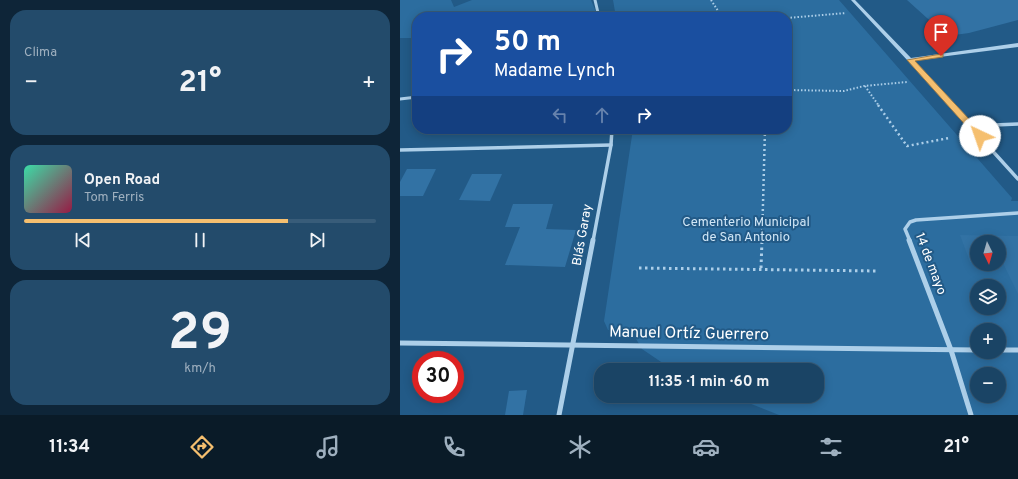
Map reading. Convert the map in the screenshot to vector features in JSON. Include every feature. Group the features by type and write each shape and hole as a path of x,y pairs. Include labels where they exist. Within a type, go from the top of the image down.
{"street":[{"path":"595,0 598,12"},
{"path":"853,0 971,126 1018,179"},
{"path":"910,60 1018,45"},
{"path":"400,99 412,97"},
{"path":"971,126 1018,124"},
{"name":"Blás Garay","path":"559,415 574,345 611,145 612,134"},
{"path":"400,150 611,145"},
{"name":"14 de mayo","path":"971,415 951,350 905,229 907,224 916,220 1018,213"},
{"name":"Manuel Ortíz Guerrero","path":"400,343 970,350"},
{"path":"1006,350 1018,350"}],"path":[{"path":"711,0 719,12"},
{"path":"792,18 847,13"},
{"path":"792,90 844,91 864,86 907,82"},
{"path":"864,86 907,146 949,138"},
{"path":"761,269 765,134"},
{"path":"638,268 878,271"}],"green space":[{"path":"400,0 451,0 454,7 472,0 591,0 596,12 412,12 412,38 400,38"},
{"name":"Cementerio Municipal de San Antonio","path":"613,0 839,0 1012,198 1011,201 1018,201 1018,415 779,415 749,403 824,403 824,363 663,363 642,349 632,332 608,330 604,321 632,134 792,134 792,12 615,12"}],"building":[{"path":"907,0 1018,0 1018,20 969,33 947,36"},
{"path":"407,169 436,169 423,196 400,196 400,182"},
{"path":"472,174 502,174 490,201 459,200"},
{"path":"513,204 553,204 546,229 576,230 565,267 505,265 520,227 505,227"},
{"path":"960,235 970,235 970,262"},
{"path":"1006,236 1018,236 1018,294 1006,269"},
{"path":"527,390 523,415 505,415 509,391"}],"route":[{"path":"941,56 910,60 980,136"}]}
